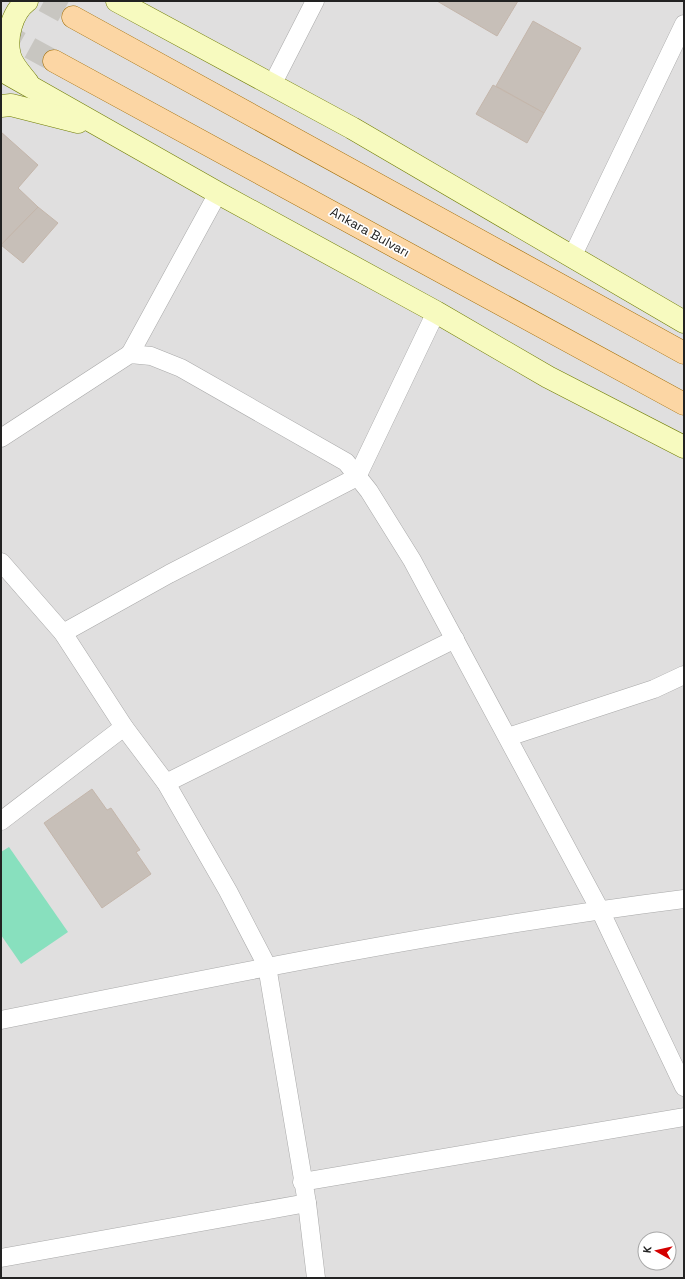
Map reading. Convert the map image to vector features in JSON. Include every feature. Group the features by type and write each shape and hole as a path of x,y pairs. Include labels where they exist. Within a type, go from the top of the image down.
{"main road":[{"path":"27,1 16,12 9,44 10,56 14,64 31,87"},
{"path":"117,1 352,128 684,322"},
{"path":"73,17 684,353"},
{"name":"Ankara Bulvarı","path":"54,61 684,404"},
{"path":"1,70 218,193 436,312 548,377 684,447"},
{"path":"1,106 11,105 104,129"}],"street":[{"path":"272,85 315,1"},
{"path":"572,257 684,24"},
{"path":"1,438 130,354 218,193"},
{"path":"63,633 169,574 357,477 436,312"},
{"path":"130,354 151,356 181,368 346,462 369,490 412,560 600,910 684,1087"},
{"path":"1,562 63,633 124,727 166,783 228,890 267,966 302,1182 307,1203 316,1278"},
{"path":"166,783 455,639"},
{"path":"508,737 654,689 684,674"},
{"path":"1,821 124,727"},
{"path":"1,1020 267,966 600,910 684,899"},
{"path":"302,1182 684,1117"},
{"path":"1,1258 307,1203"}],"shaded area":[{"path":"1,1 684,1 684,1278 1,1278"}],"green space":[{"path":"9,847 68,932 21,964 1,935 1,852"}],"building":[{"path":"437,1 518,1 497,36"},
{"path":"533,21 581,48 544,113 496,86"},
{"path":"493,85 544,113 527,143 476,114"},
{"path":"1,132 38,165 18,188 38,207 1,245"},
{"path":"38,207 58,223 23,263 1,245"},
{"path":"92,789 107,810 111,808 140,850 136,852 151,874 102,908 44,823"}],"tunnel":[{"path":"44,1 73,17"},
{"path":"1,32 54,61"}]}
